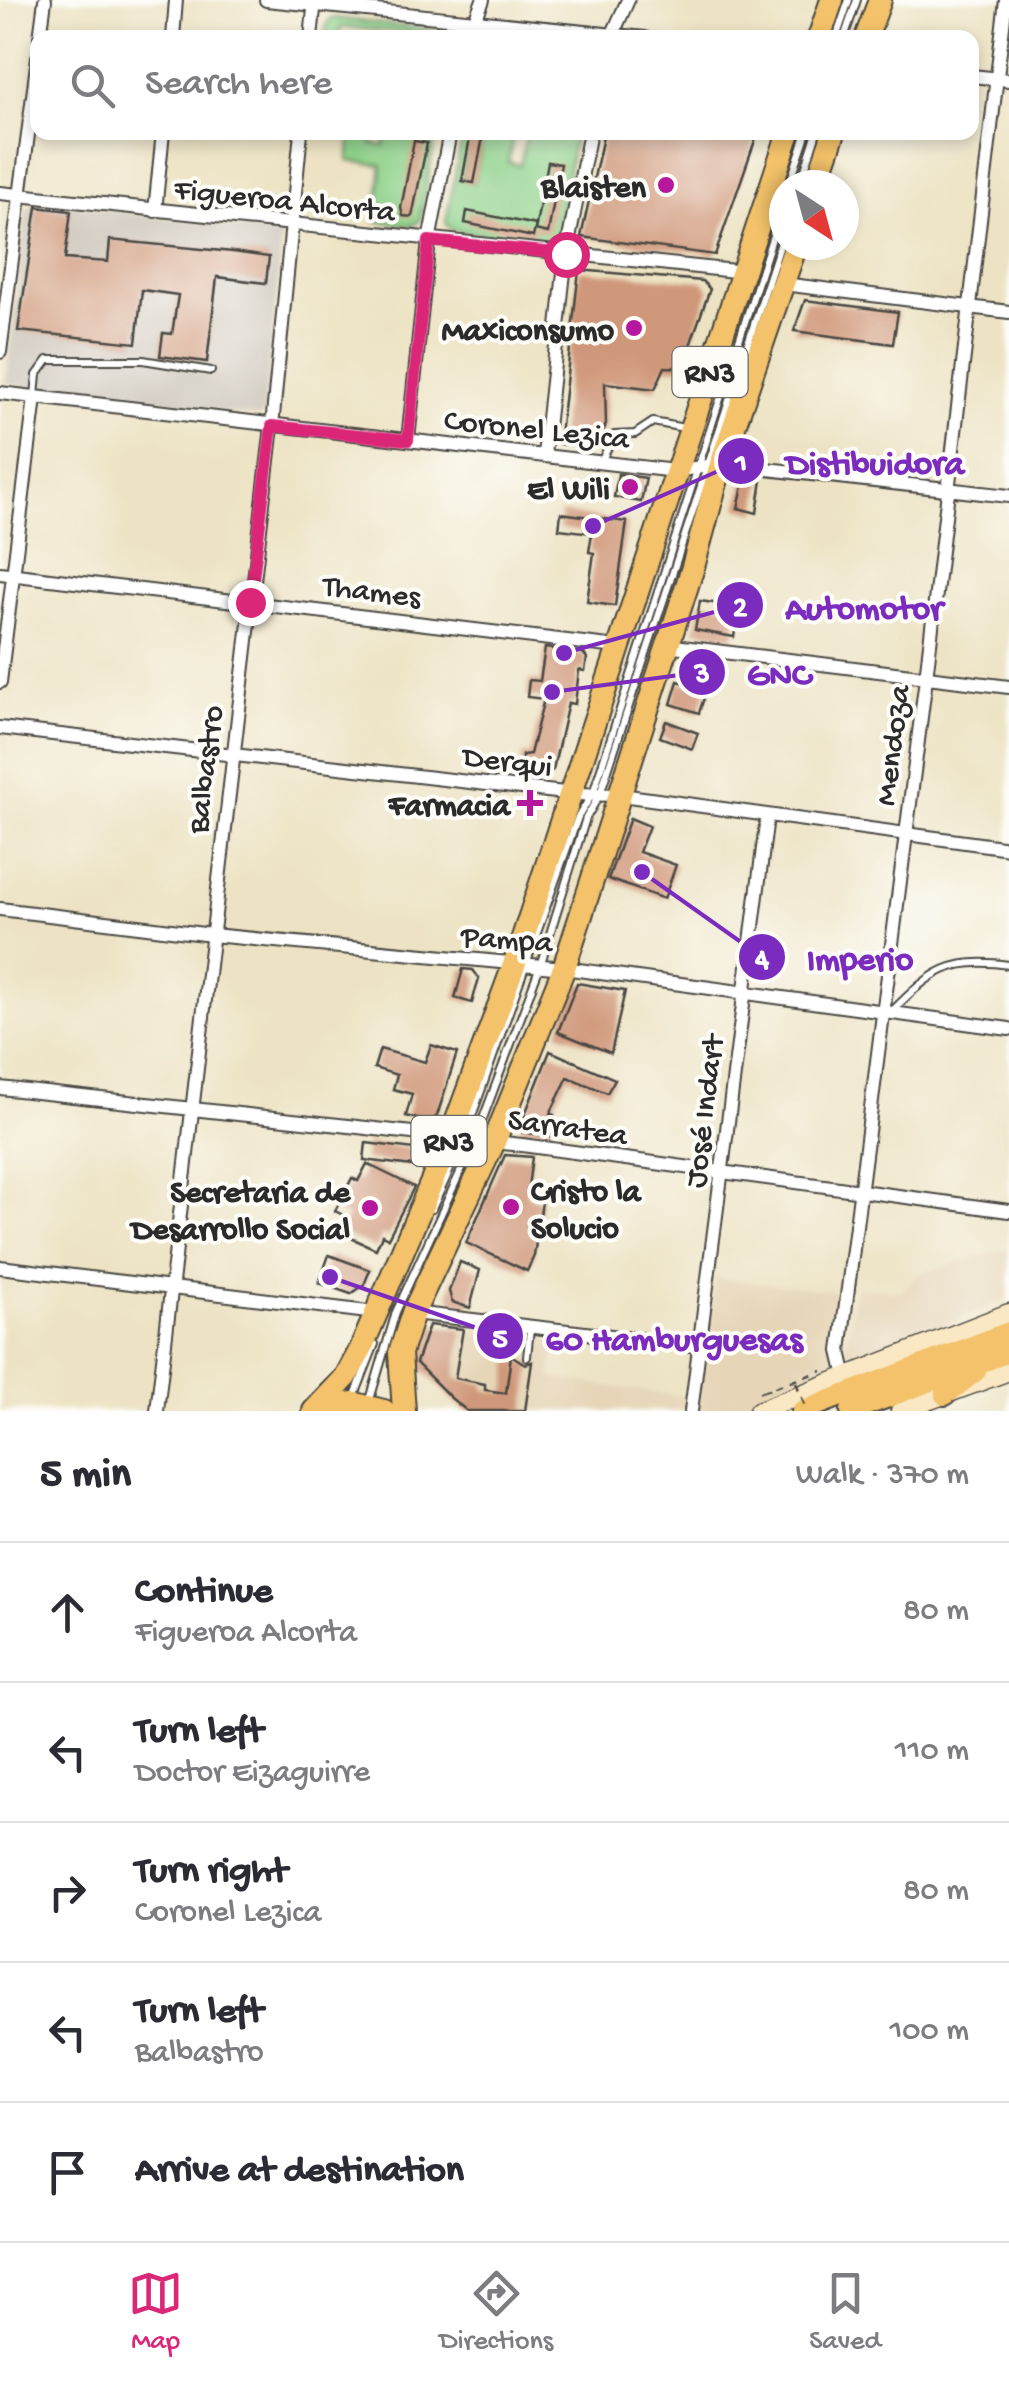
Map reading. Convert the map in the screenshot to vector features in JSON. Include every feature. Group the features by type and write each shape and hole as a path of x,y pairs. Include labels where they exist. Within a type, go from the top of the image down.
{"highway":[{"path":"822,30 832,0"},
{"path":"869,30 880,0"},
{"name":"RN3","path":"404,1411 398,1366 526,966 597,794 666,645 699,467 690,429 786,140"},
{"path":"821,170 831,140"},
{"name":"RN3","path":"315,1411 346,1376 376,1313 564,968 597,794 617,647 791,260"},
{"name":"RN3","path":"315,1411 364,1408"}],"main road":[{"path":"804,1411 1009,1332"},
{"path":"945,1394 1005,1360"},
{"path":"852,1411 1005,1360"}],"street":[{"path":"41,30 44,0"},
{"path":"173,30 176,0"},
{"path":"266,0 556,30"},
{"path":"470,30 483,0"},
{"path":"615,30 628,0"},
{"name":"Mendoza","path":"846,1376 840,1350 887,1013 970,308 1003,80 1006,0"},
{"path":"312,30 315,3"},
{"path":"0,352 30,118"},
{"path":"155,211 162,140"},
{"name":"Balbastro","path":"157,1411 272,426 300,140"},
{"path":"408,440 429,241 448,140"},
{"path":"544,455 566,254 588,140"},
{"name":"Figueroa Alcorta","path":"0,193 744,272"},
{"path":"783,284 1009,312"},
{"name":"Coronel Lezica","path":"0,393 601,462 699,467 1009,496"},
{"path":"0,682 6,574 35,398"},
{"name":"Thames","path":"6,574 617,647"},
{"path":"666,645 1009,688"},
{"name":"Derqui","path":"0,728 597,794 1009,848"},
{"name":"José Indart","path":"691,1411 767,818"},
{"name":"Pampa","path":"0,909 212,935 564,968 1009,1029"},
{"name":"Sarratea","path":"0,1088 471,1140 1009,1211"},
{"path":"0,1267 376,1313"},
{"path":"414,1313 698,1346"},
{"path":"758,1411 1009,1313"},
{"path":"900,1411 945,1394"}],"lane":[{"path":"839,30 849,0"},
{"path":"847,30 857,0"},
{"path":"794,170 804,140"},
{"path":"805,170 814,140"},
{"path":"597,794 769,248"},
{"path":"699,467 774,260"},
{"path":"35,398 37,375 48,360 143,360 211,371"},
{"path":"601,462 614,435 635,434 653,422 690,429"},
{"path":"887,1013 920,984 956,962 1009,965"},
{"path":"364,1408 396,1312 471,1140"},
{"path":"364,1408 388,1308 471,1140"},
{"path":"527,1357 530,1328"}],"path":[{"path":"796,1382 804,1411"}],"shaded area":[{"path":"39,200 282,234 265,412 260,417 6,384 26,210"},
{"path":"1009,1249 1009,1297 861,1363 851,1360 845,1347 857,1287 902,1291 918,1274"},
{"path":"715,1278 841,1292 829,1374 738,1411 695,1411"},
{"path":"429,1324 556,1338 551,1378 685,1397 682,1411 465,1411 416,1363"}],"green space":[{"path":"333,18 433,30 326,30"},
{"path":"351,140 373,140 372,144 384,146 385,140 435,140 420,220 413,226 376,221 382,165 348,161"},
{"path":"462,140 470,140 462,180 474,183 483,140 513,140 508,162 520,165 525,140 574,140 556,237 549,242 451,230 446,223"}],"building":[{"path":"470,140 482,140 474,183 462,181"},
{"name":"Blaisten","path":"602,140 755,140 715,255 581,237"},
{"path":"414,141 427,143 412,217 403,216 401,208"},
{"path":"548,162 561,164 548,233 535,230"},
{"path":"37,207 71,211 65,259 108,262 110,240 233,252 269,257 266,283 217,277 207,362 160,356 163,333 172,334 178,295 142,290 136,343 18,331"},
{"path":"467,211 536,225 533,237 465,223"},
{"name":"Maxiconsumo","path":"579,270 702,281 710,289 682,368 665,367 655,389 605,383 606,424 597,448 559,444"},
{"path":"805,300 898,312 893,344 794,331"},
{"name":"El Wili","path":"618,474 646,478 641,502 614,497"},
{"path":"745,477 762,480 757,513 738,508"},
{"path":"561,513 627,522 615,606 587,602 594,553 589,552 592,533 559,529"},
{"path":"729,588 742,590 734,637 695,630 700,601 726,605"},
{"path":"545,648 583,653 587,658 585,671 579,670 575,704 568,703 553,770 541,777 520,774 522,755 530,754 544,699 527,697 529,680 540,681"},
{"path":"678,681 707,689 699,713 671,704"},
{"path":"666,721 698,733 692,749 660,737"},
{"path":"630,818 649,826 639,852 676,865 664,899 608,879"},
{"path":"463,969 473,970 479,978 472,1003 455,998"},
{"path":"577,983 625,991 611,1053 558,1032"},
{"path":"431,1045 457,1053 437,1116 429,1122 406,1116 412,1094 393,1089 397,1075 374,1068 380,1049 425,1062"},
{"path":"550,1051 615,1079 607,1093 568,1077 550,1114 554,1115 551,1136 522,1132 520,1127"},
{"path":"366,1143 423,1150 421,1167 364,1160"},
{"path":"505,1155 532,1157 527,1195 542,1202 534,1256 527,1271 466,1243"},
{"path":"367,1164 414,1187 388,1238 382,1235 376,1249 340,1233 347,1217 335,1211 352,1178 358,1181"},
{"path":"329,1255 370,1270 364,1285 351,1294 319,1283"},
{"path":"460,1262 480,1270 470,1308 452,1302 449,1291"},
{"path":"429,1325 463,1329 455,1378 485,1384 485,1390 506,1393 511,1355 525,1364 532,1362 525,1411 467,1411 451,1398 416,1363"}],"place":[{"name":"Blaisten","path":"666,185"},
{"name":"Maxiconsumo","path":"634,328"},
{"name":"El Wili","path":"630,487"},
{"name":"Distibuidora","path":"593,526"},
{"name":"Automotor","path":"564,653"},
{"name":"GNC","path":"552,692"},
{"name":"Farmacia","path":"530,803"},
{"name":"Imperio","path":"642,872"},
{"name":"Cristo la Solucio","path":"511,1207"},
{"name":"Secretaria de Desarrollo Social","path":"370,1208"},
{"name":"60 Hamburguesas","path":"330,1277"}],"route":[{"path":"250,602 272,426 408,440 429,241 566,254"}]}
